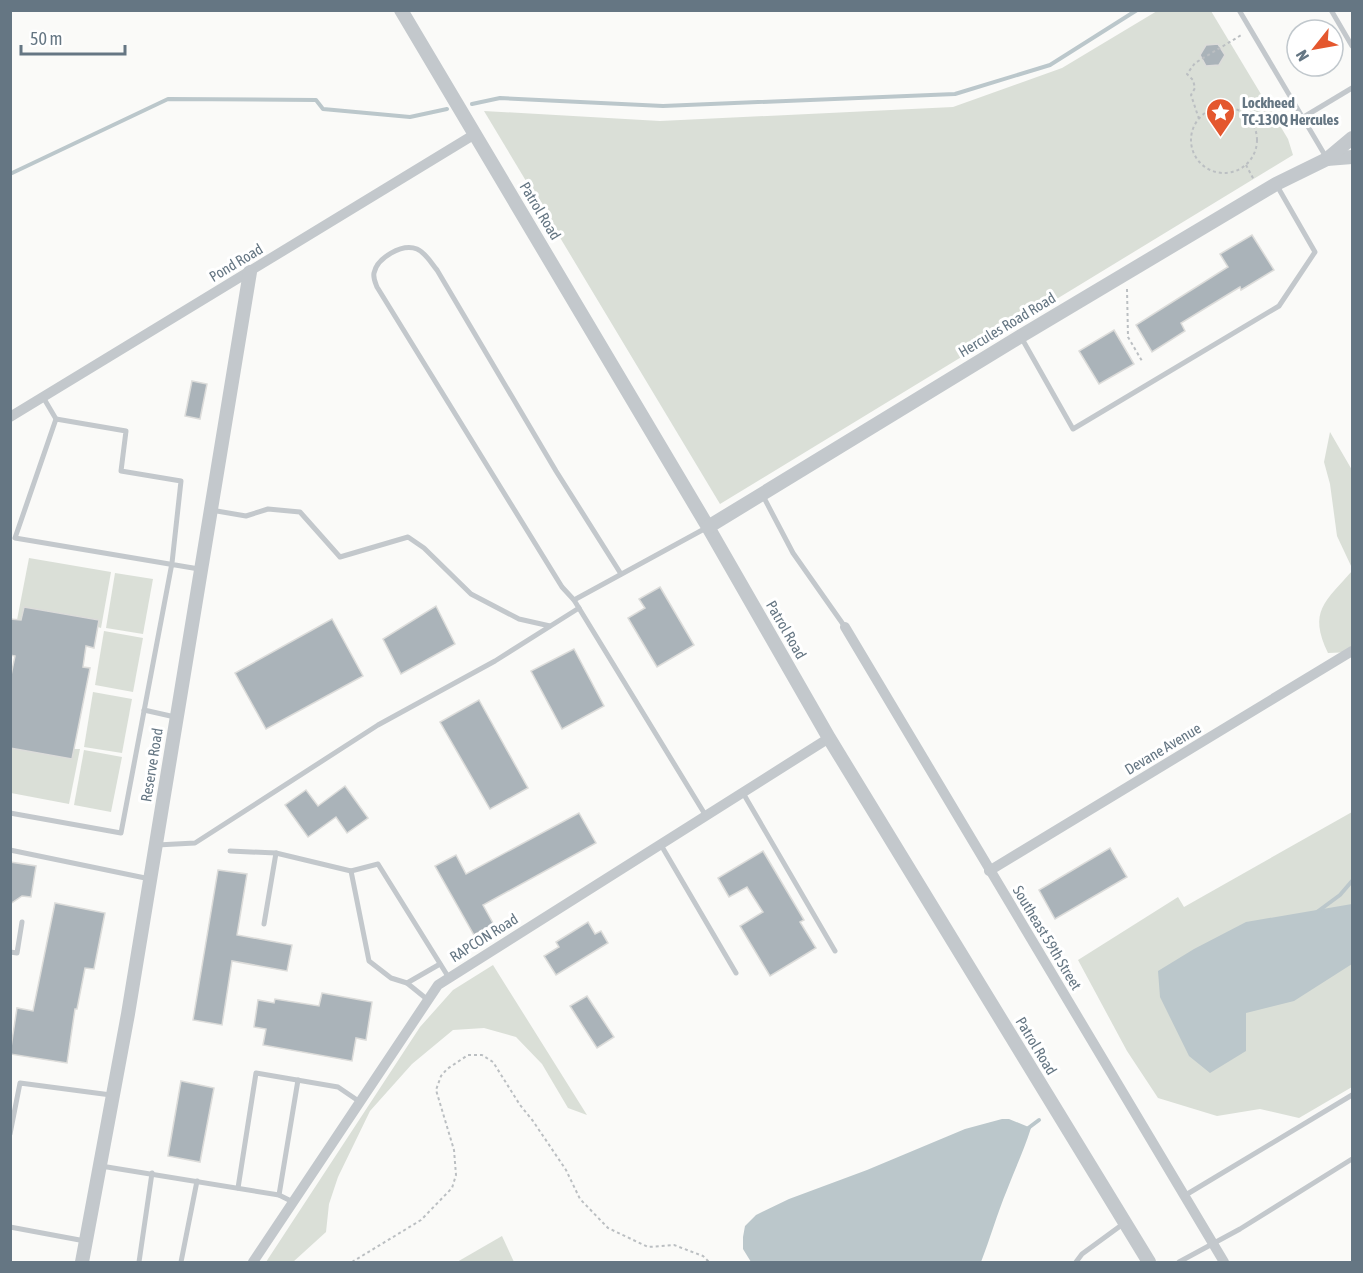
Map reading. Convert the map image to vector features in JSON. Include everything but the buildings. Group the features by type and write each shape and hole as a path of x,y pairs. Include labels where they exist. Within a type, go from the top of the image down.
{"street":[{"name":"Patrol Road","path":"401,10 708,527 829,738 1149,1263"},
{"name":"Pond Road","path":"10,417 476,134"},
{"path":"1327,159 1353,138"},
{"path":"1327,159 1353,157"},
{"name":"Hercules Road Road","path":"708,527 1276,184 1327,159"},
{"name":"Reserve Road","path":"82,1263 156,845 250,272"},
{"name":"Southeast 59th Street","path":"845,627 1224,1263"},
{"name":"Devane Avenue","path":"990,872 1353,651"},
{"name":"RAPCON Road","path":"253,1263 438,985 829,738"}],"lane":[{"path":"1239,10 1327,159"},
{"path":"1331,10 1353,46"},
{"path":"1302,118 1353,88"},
{"path":"1021,336 1073,429 1279,306 1315,252 1276,184"},
{"path":"621,574 544,453 437,270 417,249 402,249 394,252 376,265 373,275 377,287 562,587 579,608 706,816"},
{"path":"43,396 56,419 15,537 201,569"},
{"path":"10,813 121,833 172,563 181,481 121,471 126,431 56,419"},
{"path":"762,494 793,553 845,627"},
{"path":"211,510 246,516 268,508 300,512 339,557 408,537 424,548 471,594 519,620 550,626"},
{"path":"574,600 708,527"},
{"path":"156,845 195,843 378,725 495,662 579,608"},
{"path":"144,710 177,717"},
{"path":"743,792 836,951"},
{"path":"661,845 736,973"},
{"path":"10,850 150,879"},
{"path":"230,851 276,853 351,871 378,864 449,978"},
{"path":"264,924 276,853"},
{"path":"351,871 369,961 391,978 407,983 428,1000"},
{"path":"10,952 17,953 22,922"},
{"path":"407,983 440,964"},
{"path":"238,1188 256,1073 338,1088 360,1102"},
{"path":"279,1195 298,1080"},
{"path":"10,1134 20,1083 112,1096"},
{"path":"1184,1196 1353,1095"},
{"path":"1179,1263 1240,1229 1353,1159"},
{"path":"100,1165 279,1195 293,1202"},
{"path":"139,1263 152,1173"},
{"path":"181,1263 197,1181"},
{"path":"1076,1263 1082,1254 1125,1223"},
{"path":"10,1227 86,1241"}],"path":[{"path":"1199,119 1191,95 1195,88 1193,80 1187,74 1195,63 1250,29"},
{"path":"1228,106 1247,115 1257,134 1257,146 1246,165 1236,171 1225,173 1213,171 1203,165 1192,147 1191,136 1199,119 1208,111 1228,106"},
{"path":"1246,165 1255,183"},
{"path":"352,1263 421,1220 452,1188 456,1175 456,1157 450,1130 436,1090 441,1076 447,1069 468,1055 482,1055 493,1062 520,1106 533,1121 566,1170 580,1199 608,1228 648,1247 674,1245 703,1256 709,1263"}],"shaded area":[{"path":"1157,11 1211,11 1288,139 1293,155 720,504 484,111 660,121 953,107 1062,68"},
{"path":"1330,432 1352,470 1352,568 1337,536 1330,484 1324,462"},
{"path":"29,558 111,572 101,628 98,627 98,620 24,607 21,621 17,620"},
{"path":"1352,571 1352,652 1328,653 1320,627 1322,608"},
{"path":"115,573 153,579 143,634 106,628"},
{"path":"104,631 143,638 133,692 95,685"},
{"path":"93,692 132,699 122,753 84,747"},
{"path":"10,748 72,759 74,749 80,749 69,804 11,793"},
{"path":"84,750 122,757 111,812 74,805"},
{"path":"1352,812 1352,1087 1299,1118 1260,1109 1217,1116 1158,1098 1127,1051 1078,960 1178,897 1184,907"},
{"path":"1352,904 1352,964 1294,1001 1246,1013 1246,1051 1210,1073 1189,1056 1160,997 1158,971 1246,922"},
{"path":"493,965 587,1115 568,1108 542,1064 516,1037 484,1028 453,1030 412,1064 370,1111 338,1177 329,1204 326,1232 293,1262 266,1262 420,1027 453,990"},
{"path":"1009,1119 1031,1128 981,1262 751,1262 743,1249 745,1226 756,1215 789,1199 867,1170 965,1129"},
{"path":"502,1236 514,1262 457,1262"}],"waterway":[{"path":"472,104 500,98 663,106 955,94 1050,65 1137,10"},
{"path":"10,174 168,99 316,100 323,109 410,117 447,109"},
{"path":"1317,912 1340,895 1352,881"},
{"path":"1027,1129 1039,1120"}],"place":[{"name":"Lockheed TC-130Q Hercules","path":"1221,138"}]}
